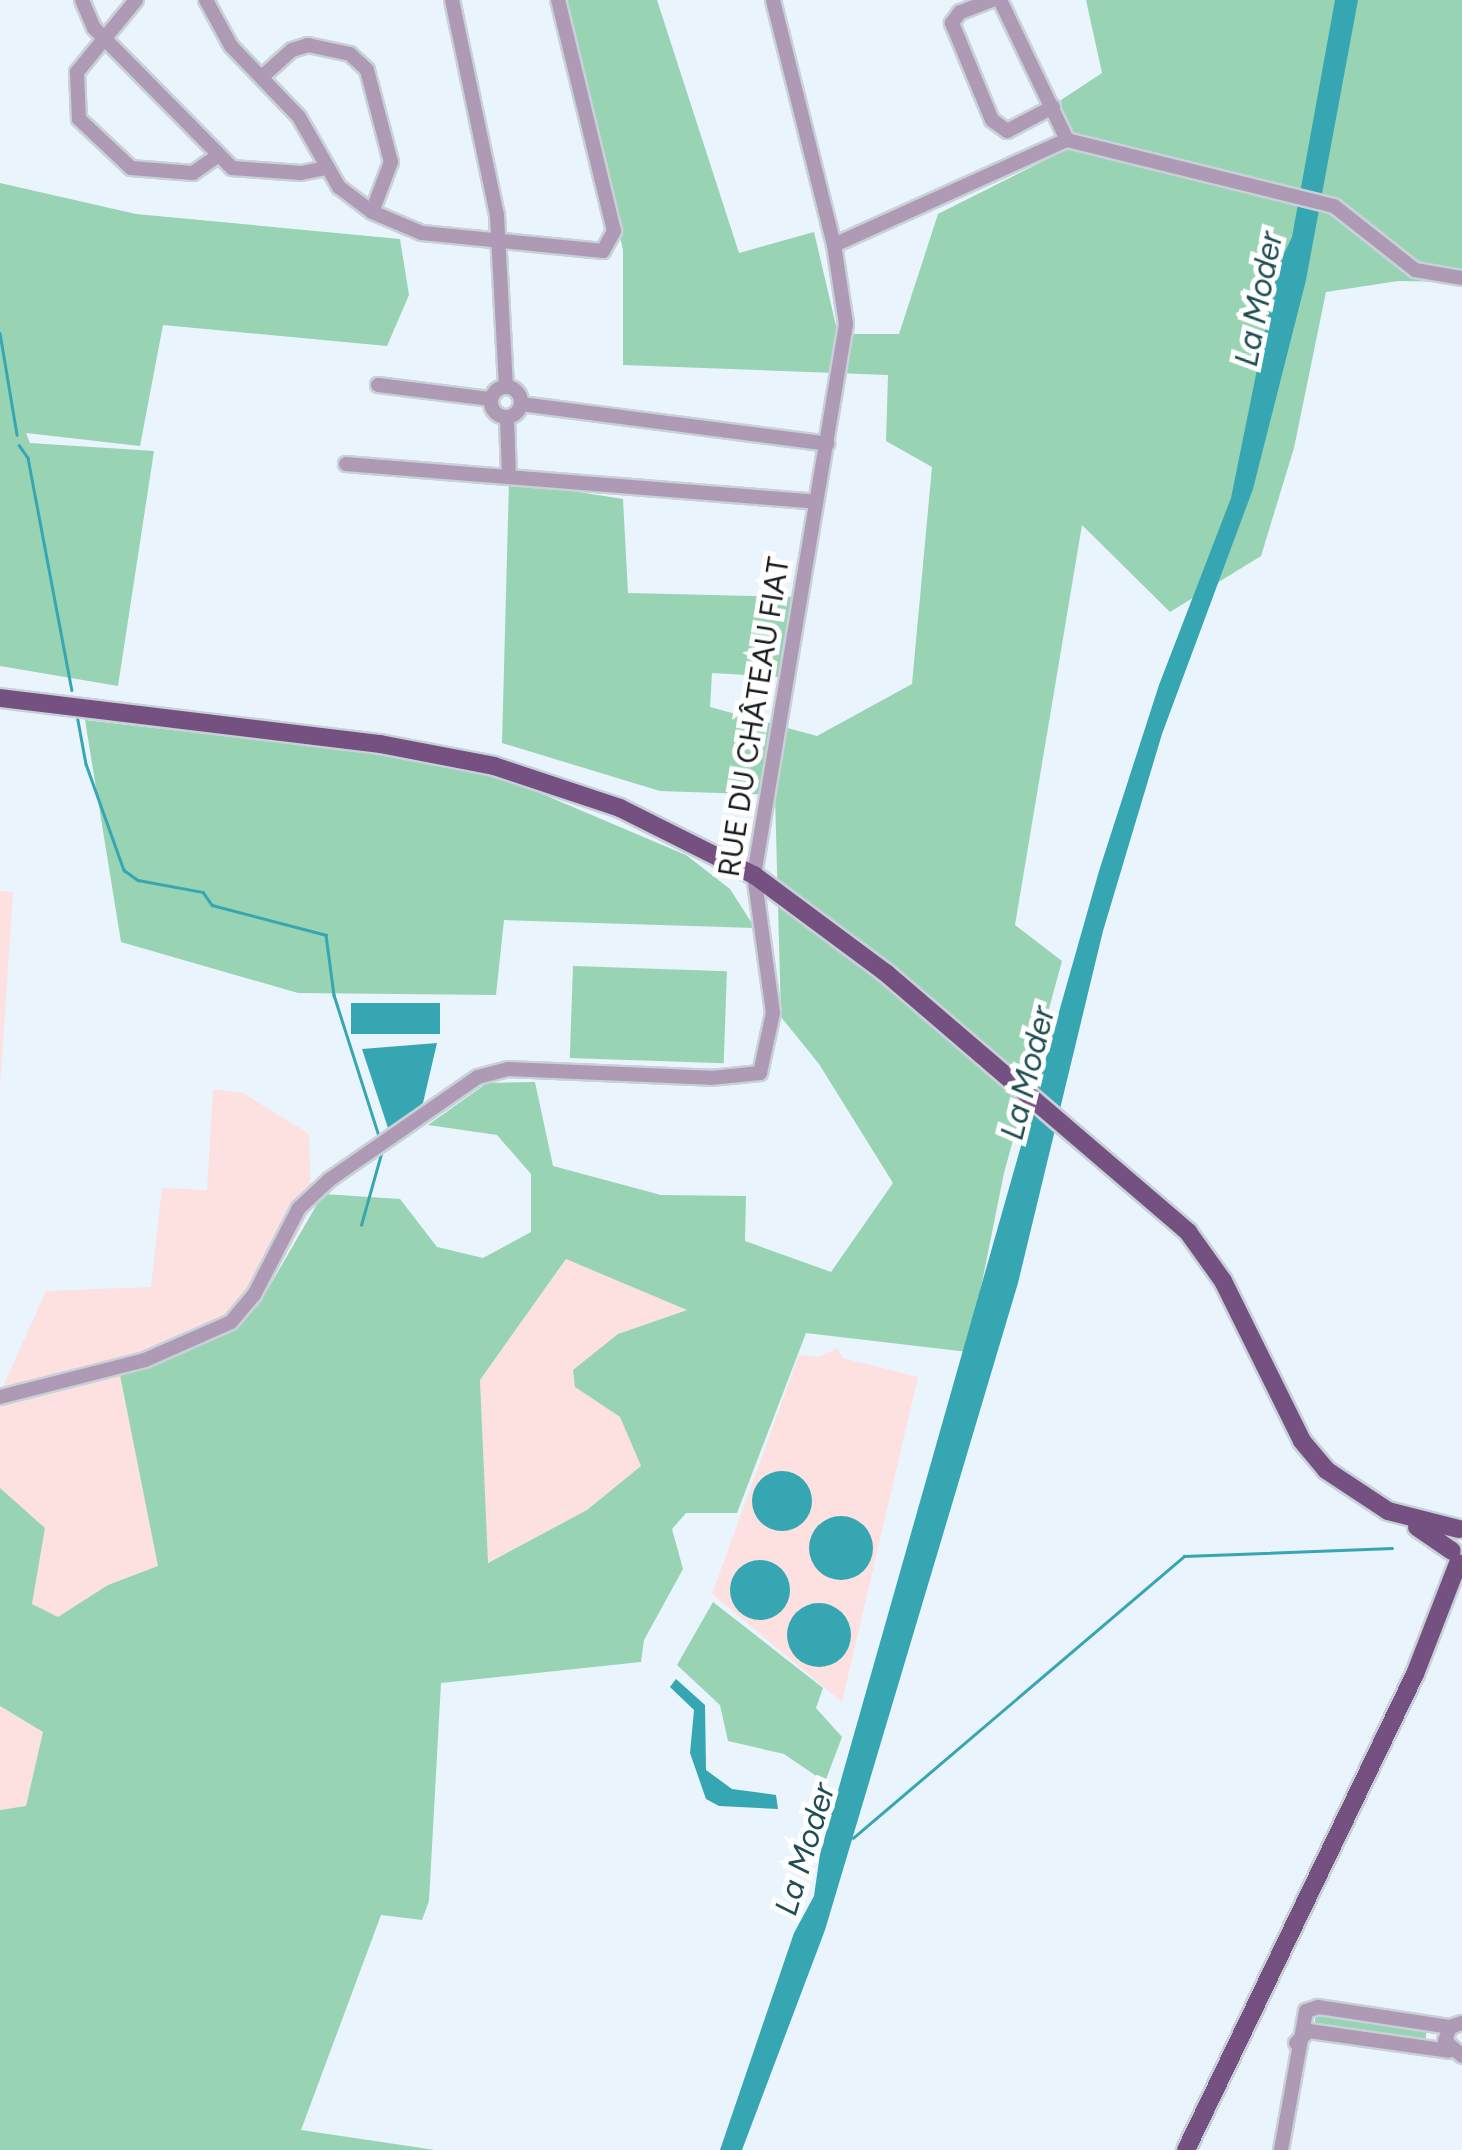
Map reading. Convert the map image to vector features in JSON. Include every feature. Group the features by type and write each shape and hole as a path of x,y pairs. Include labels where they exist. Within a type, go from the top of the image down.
{"main road":[{"path":"0,698 380,744 494,766 620,808 822,913 860,952 1202,1248 1313,1456 1351,1490 1404,1518 1457,1560"},
{"path":"1186,2150 1440,1618 1457,1560 1460,1528 1404,1518"},
{"path":"1440,1618 1462,1593"}],"street":[{"path":"82,0 104,38 218,156 245,172 326,168"},
{"path":"136,0 77,72 74,106 116,158 131,168 193,173 218,156"},
{"path":"206,0 231,46 299,116 326,168 372,212 422,234 596,252 614,241 558,0"},
{"path":"452,0 500,241 506,387"},
{"name":"RUE DU CHÂTEAU FIAT","path":"0,1397 145,1360 215,1332 254,1295 299,1208 329,1180 478,1077 508,1069 711,1078 760,1073 773,1012 754,875 846,324 834,244 773,0"},
{"path":"1054,107 1007,131 992,120 952,24 960,12 996,0 1054,107 1067,140"},
{"path":"263,76 292,50 308,45 350,54 366,70 391,162 372,212"},
{"path":"834,244 1067,140 1334,206 1415,270 1462,278"},
{"path":"378,385 491,399 506,387"},
{"path":"506,387 519,394 521,404"},
{"path":"491,399 494,412 506,417"},
{"path":"506,417 521,404 827,444"},
{"path":"506,417 509,476"},
{"path":"346,464 815,502"},
{"path":"1281,2150 1296,2044 1300,2020 1318,2007 1456,2025 1456,2053 1309,2031 1296,2044"}],"shaded area":[{"path":"0,891 13,892 0,1088"},
{"path":"213,1089 243,1093 309,1134 311,1208 258,1307 120,1375 159,1566 108,1585 58,1618 32,1604 45,1528 0,1488 0,1393 46,1291 151,1287 162,1188 207,1190"},
{"path":"567,1258 688,1309 618,1334 575,1387 620,1417 641,1466 587,1510 487,1563 480,1380"},
{"path":"837,1348 843,1358 918,1377 842,1702 712,1594 799,1355 820,1357"},
{"path":"0,1706 43,1732 26,1806 0,1810"}],"green space":[{"path":"567,0 657,0 739,253 814,232 838,334 899,334 938,214 1067,149 1061,100 1102,73 1086,0 1462,0 1462,282 1398,281 1326,292 1294,448 1261,556 1170,612 1082,525 1015,925 1062,961 1004,1173 968,1352 806,1333 737,1513 686,1513 672,1529 683,1569 644,1640 641,1662 441,1683 429,1901 422,1920 381,1915 301,2130 435,2150 0,2150 0,1810 26,1806 43,1732 0,1706 0,1488 45,1528 32,1604 58,1617 108,1585 158,1566 120,1375 258,1306 323,1194 400,1199 437,1247 483,1258 531,1232 531,1174 497,1135 428,1125 487,1083 535,1082 553,1166 661,1195 746,1196 745,1241 831,1272 893,1183 819,1064 781,1017 775,795 660,791 502,743 509,481 623,499 628,593 795,597 780,677 712,673 710,707 817,736 912,684 932,467 886,441 888,375 623,365 623,250","holes":["566,1259 687,1310 618,1334 573,1370 575,1387 620,1417 641,1466 587,1510 488,1563 480,1380"]},
{"path":"0,183 136,214 400,239 409,295 387,346 163,325 140,446 26,433 30,443 154,451 118,686 0,666"},
{"path":"85,720 412,758 500,776 686,855 730,889 755,928 504,920 496,995 298,993 121,942"},
{"path":"573,966 727,971 724,1063 570,1058"},
{"path":"713,1602 823,1688 816,1708 842,1737 825,1782 784,1754 728,1741 720,1705 677,1665"},
{"path":"1316,2013 1427,2029 1425,2042 1314,2027"}],"water":[{"path":"1335,0 1358,0 1306,280 1253,489 1162,734 1103,931 1018,1283 825,1930 742,2150 720,2150 794,1933 814,1896 820,1854 1099,871 1159,685 1231,498 1278,266 1292,237"},
{"path":"351,1003 440,1003 440,1034 351,1034"},
{"path":"437,1043 423,1103 389,1131 362,1049"},
{"path":"782,1471 803,1480 812,1501 803,1522 782,1531 761,1522 752,1501 761,1480"},
{"path":"841,1516 864,1525 873,1548 864,1571 841,1580 818,1571 809,1548 818,1525"},
{"path":"760,1560 781,1569 790,1590 781,1611 760,1620 739,1611 730,1590 739,1569"},
{"path":"819,1603 842,1612 851,1635 842,1658 819,1667 796,1658 787,1635 796,1612"},
{"path":"676,1679 705,1705 706,1770 732,1789 776,1795 778,1809 719,1806 706,1799 690,1753 694,1710 670,1687"}],"waterway":[{"path":"0,333 17,435"},
{"path":"19,445 28,458 72,690"},
{"path":"77,715 86,764 124,870 138,880 203,892 212,905 326,935 334,995 380,1139"},
{"path":"361,1225 381,1154"},
{"path":"853,1838 1184,1556 1392,1548"}],"water label":[{"name":"La Moder","path":"1259,299"},
{"name":"La Moder","path":"1028,1073"},
{"name":"La Moder","path":"805,1849"}]}
